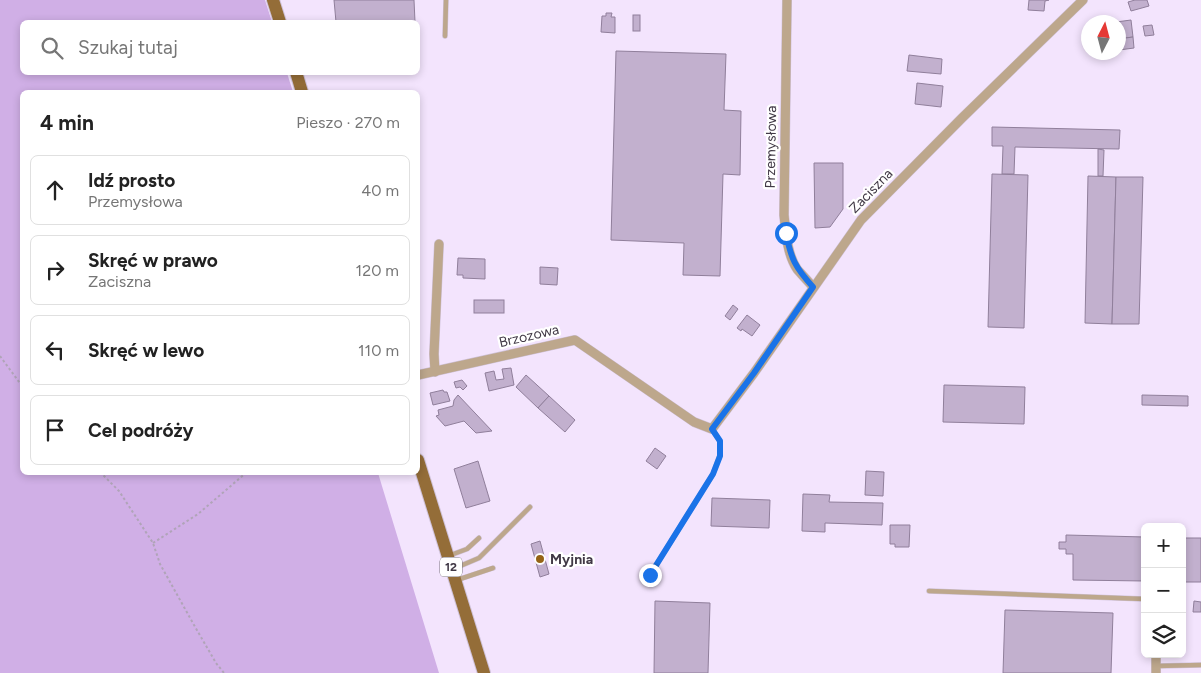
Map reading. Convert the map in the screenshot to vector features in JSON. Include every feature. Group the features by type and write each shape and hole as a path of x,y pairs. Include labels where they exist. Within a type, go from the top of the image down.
{"main road":[{"path":"273,0 279,20"},
{"path":"297,75 301,90"},
{"name":"12","path":"420,466 484,673"}],"street":[{"name":"Przemysłowa","path":"787,0 784,215 790,254 797,269 813,287"},
{"name":"Zaciszna","path":"712,429 754,373 861,220 1083,0"},
{"path":"435,372 434,354 439,244"},
{"name":"Brzozowa","path":"420,376 575,340 694,422 712,429"}],"lane":[{"path":"445,36 446,0"},
{"path":"650,575 713,474 720,456 720,441 712,429"},
{"path":"454,575 479,558 530,507"},
{"path":"448,556 467,549 479,538"},
{"path":"454,575 493,568"},
{"path":"929,591 1141,599"},
{"path":"1156,670 1201,665"}],"path":[{"path":"0,356 20,383"},
{"path":"103,475 119,491 153,543 160,564 216,663 224,673"},
{"path":"153,543 198,514 243,475"}],"shaded area":[{"path":"0,0 265,0 271,20 20,20 20,75 288,75 292,90 20,90 20,475 379,475 439,673 0,673"}],"building":[{"path":"334,0 414,0 415,20 336,20"},
{"path":"1029,0 1049,0 1045,1 1044,11 1028,10"},
{"path":"1147,0 1149,6 1131,11 1128,2"},
{"path":"606,13 612,13 611,17 615,17 615,33 601,32 602,16 606,16"},
{"path":"633,15 640,15 640,31 633,31"},
{"path":"1131,20 1133,37 1126,38 1126,21"},
{"path":"1152,25 1154,35 1145,36 1143,26"},
{"path":"1133,37 1134,48 1126,49 1126,38"},
{"path":"616,51 726,54 724,110 741,111 740,175 723,174 720,276 683,275 684,243 611,240"},
{"path":"909,55 942,59 941,74 907,71"},
{"path":"917,83 943,86 941,107 915,104"},
{"path":"992,127 1120,130 1119,149 1015,147 1014,174 1002,174 1003,146 992,146"},
{"path":"1098,149 1104,150 1103,176 1098,176"},
{"path":"814,163 843,163 843,209 830,227 815,228"},
{"path":"992,174 1028,175 1024,328 988,327"},
{"path":"1088,176 1116,177 1112,324 1085,323"},
{"path":"1116,177 1143,177 1139,324 1112,324"},
{"path":"458,258 485,259 485,279 463,278 463,275 457,275"},
{"path":"540,267 558,268 557,285 540,284"},
{"path":"474,300 504,300 504,313 474,313"},
{"path":"733,305 738,309 730,320 725,316"},
{"path":"747,315 760,325 752,336 737,328"},
{"path":"511,368 514,385 489,391 485,373 494,371 496,380 504,379 502,369"},
{"path":"526,375 549,396 538,408 516,387"},
{"path":"462,380 467,386 463,390 460,387 456,388 454,382"},
{"path":"944,385 1025,387 1024,424 943,422"},
{"path":"443,390 447,392 450,401 433,405 430,393"},
{"path":"458,395 492,431 476,433 464,421 445,426 436,416 439,415 438,410 453,406 454,400"},
{"path":"1142,395 1188,396 1188,406 1142,405"},
{"path":"549,396 575,420 565,432 538,408"},
{"path":"655,448 666,456 657,469 646,461"},
{"path":"478,461 490,501 466,508 454,469"},
{"path":"866,471 884,472 883,496 865,495"},
{"path":"803,494 830,495 829,502 883,503 882,525 825,523 825,532 802,531"},
{"path":"712,498 770,500 769,528 711,526"},
{"path":"890,525 910,525 909,547 895,547 895,544 890,544"},
{"path":"1066,535 1141,537 1141,581 1073,580 1073,554 1066,554 1066,549 1059,549 1059,542 1066,542"},
{"path":"1186,538 1201,538 1201,582 1186,582"},
{"name":"Myjnia","path":"540,541 549,574 540,577 531,544"},
{"path":"655,601 710,603 708,673 654,673"},
{"path":"1194,601 1201,602 1201,612 1193,612"},
{"path":"1005,610 1113,613 1111,673 1003,673"}],"place":[{"name":"Myjnia","path":"540,559"}],"route":[{"path":"650,575 713,474 720,456 720,441 712,429 754,373 813,287 797,269 790,254 786,233"}]}
